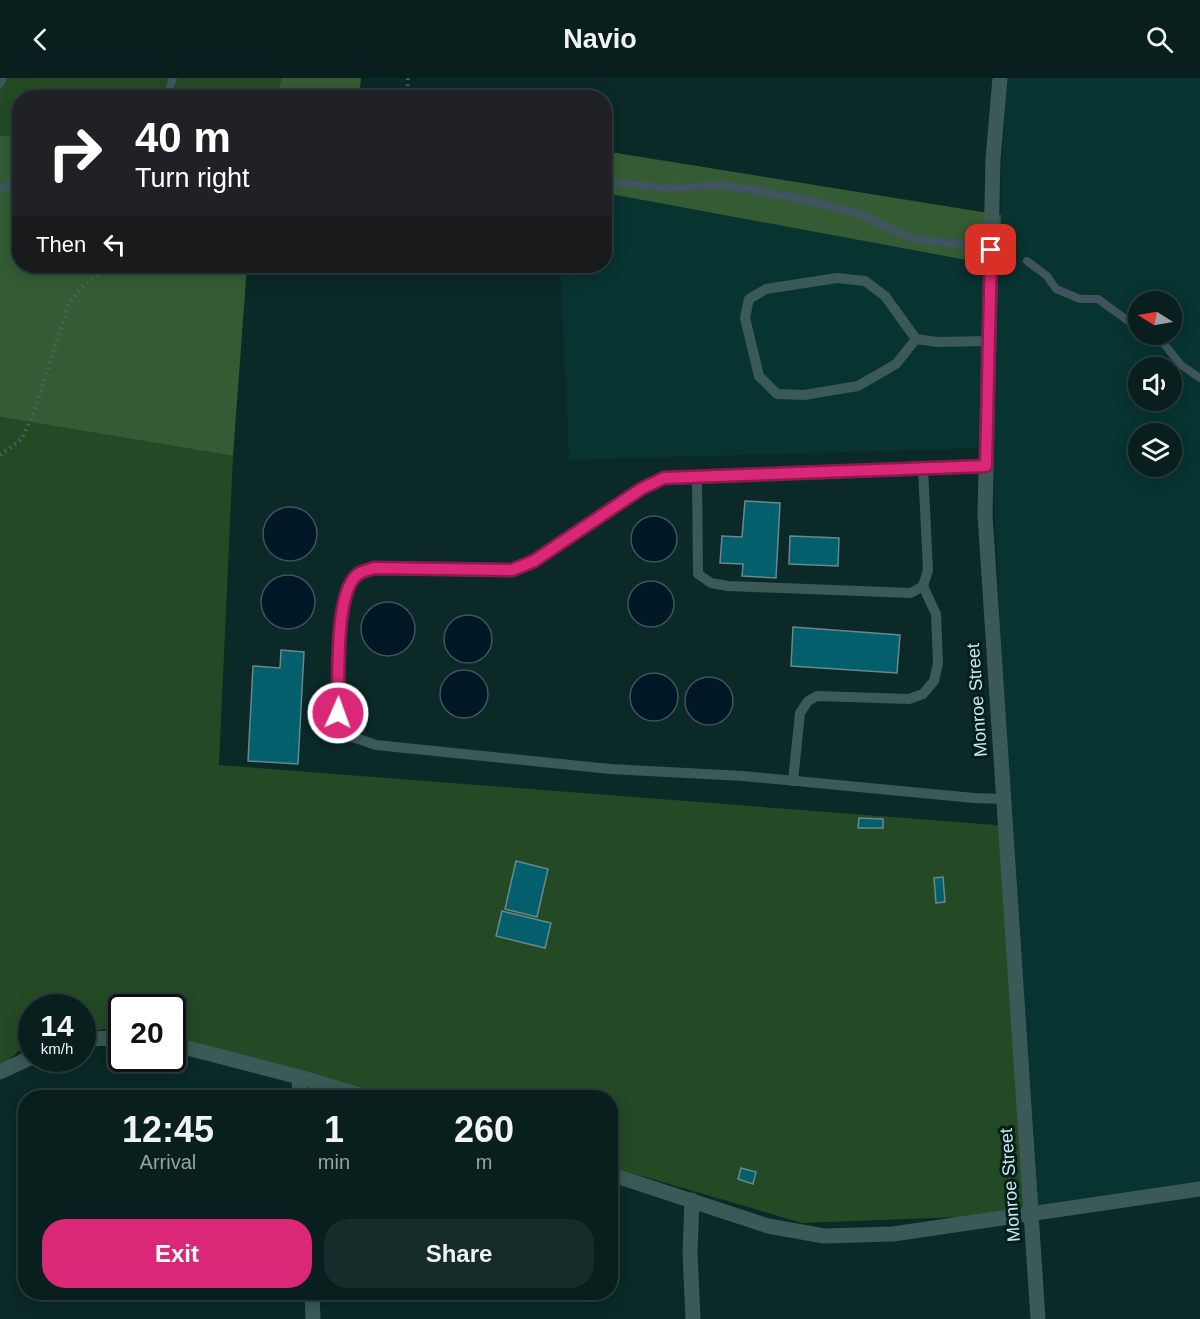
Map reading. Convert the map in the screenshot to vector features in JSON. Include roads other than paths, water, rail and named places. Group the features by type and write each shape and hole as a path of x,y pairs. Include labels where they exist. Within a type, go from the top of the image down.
{"street":[{"name":"Monroe Street","path":"1000,78 993,159 985,515 1038,1319"},
{"path":"186,1048 343,1090"},
{"path":"0,1072 18,1064"},
{"path":"299,1077 300,1090"},
{"path":"618,1177 768,1226 824,1236 893,1234 1200,1189"},
{"path":"692,1200 690,1254 693,1319"},
{"path":"312,1300 313,1319"}],"lane":[{"path":"916,339 896,364 858,386 804,395 777,394 759,376 745,318 749,298 766,289 837,278 865,282 885,296 916,339 937,342 989,341"},
{"path":"986,466 664,478 641,489 534,561 512,570 374,568 357,574 346,590 340,619 338,713 350,736 376,746 610,769 793,781 1004,799"},
{"path":"793,781 800,714 808,701 817,696 909,699 923,694 933,681 938,663 936,614 923,586 928,570 923,469"},
{"path":"697,477 698,574 711,583 728,586 911,593 923,586"}],"waterway":[{"path":"0,84 3,78"},
{"path":"171,90 173,78"},
{"path":"612,182 667,188 724,185 786,196 855,212 913,239 973,246"},
{"path":"0,189 12,184"},
{"path":"1027,261 1047,276 1056,289 1080,299 1098,299 1128,321"},
{"path":"1165,345 1181,365 1200,378"}]}
